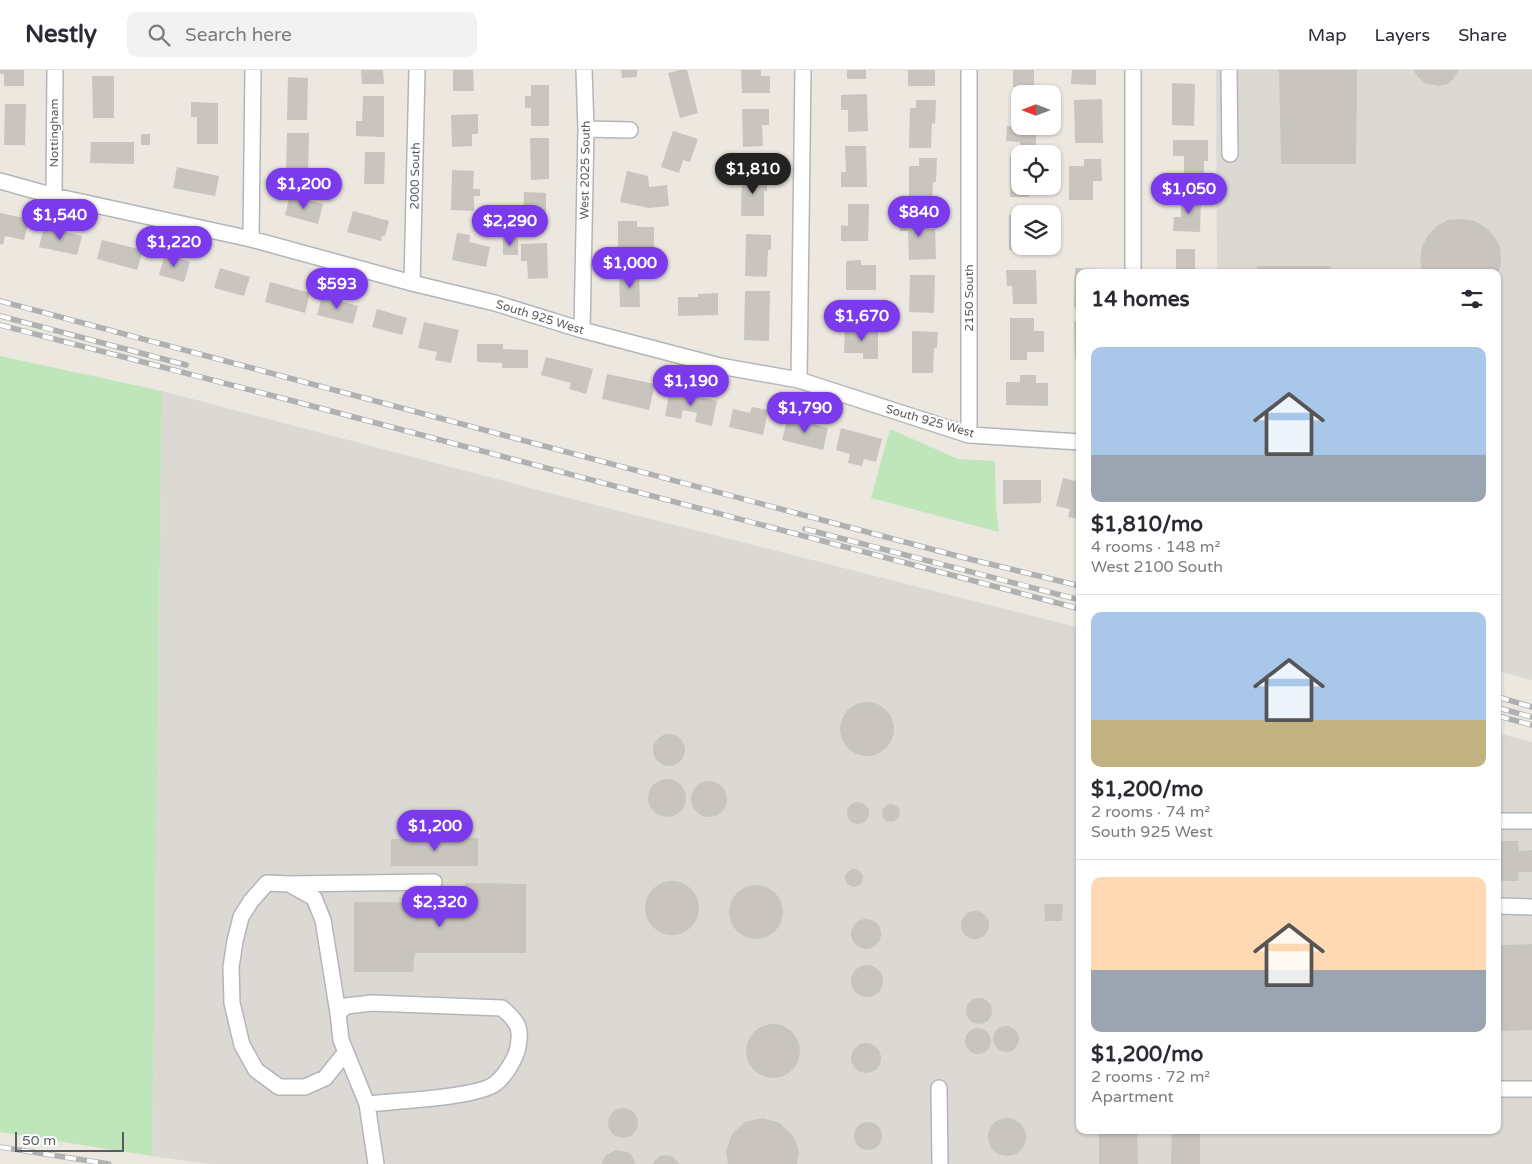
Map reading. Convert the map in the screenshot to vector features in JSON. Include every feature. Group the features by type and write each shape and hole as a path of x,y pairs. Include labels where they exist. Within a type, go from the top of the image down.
{"street":[{"name":"Nottingham","path":"54,196 55,70"},
{"path":"251,239 253,70"},
{"name":"2000 South","path":"412,283 417,70"},
{"name":"West 2025 South","path":"582,330 586,129 584,70"},
{"path":"799,380 804,70"},
{"name":"2150 South","path":"969,70 969,435"},
{"path":"1132,269 1133,70"},
{"path":"1229,70 1230,154"},
{"path":"586,129 630,130"},
{"name":"South 925 West","path":"0,181 54,196 251,239 412,283 495,303 582,330 720,366 799,380 969,435 1076,442"},
{"path":"1501,821 1532,821"},
{"path":"346,1052 325,1078 305,1087 279,1087 256,1070 242,1045 232,1003 231,967 241,917 251,900 267,883 434,882"},
{"path":"289,884 314,898 323,920 341,1040 367,1104 376,1164"},
{"path":"1501,906 1532,907"},
{"path":"338,1013 346,1006 372,1003 502,1008 515,1020 521,1035 516,1057 496,1084 468,1094 367,1104"},
{"path":"939,1088 940,1164"},
{"path":"1501,1089 1532,1089"}],"shaded area":[{"path":"1216,70 1532,70 1532,680 1501,672 1501,269 1217,269"},
{"path":"162,391 580,501 1076,627 1076,1134 1501,1134 1501,734 1532,742 1532,1164 209,1164 152,1156"}],"green space":[{"path":"0,356 162,391 152,1156 0,1132"},
{"path":"890,429 958,459 995,461 996,508 999,532 871,498"}],"building":[{"path":"0,70 24,70 24,86 4,86 4,74 0,74"},
{"path":"361,70 383,70 384,84 362,84"},
{"path":"453,70 473,70 474,91 453,91"},
{"path":"621,70 637,70 637,77 622,78"},
{"path":"687,70 698,113 680,118 668,73"},
{"path":"741,70 761,70 761,76 770,76 770,93 742,93"},
{"path":"847,70 866,70 866,79 847,79"},
{"path":"908,70 935,70 935,86 908,86"},
{"path":"1013,70 1034,70 1034,85 1013,85"},
{"path":"1072,70 1096,70 1096,85 1071,84"},
{"path":"1279,70 1357,70 1356,164 1281,164"},
{"path":"1413,70 1459,70 1447,84 1439,86 1424,83"},
{"path":"92,76 114,76 114,118 93,118"},
{"path":"288,77 308,78 307,120 287,120"},
{"path":"1172,83 1195,84 1194,126 1172,125"},
{"path":"531,85 549,85 549,126 531,126 531,108 525,108 525,96 531,96"},
{"path":"867,94 868,131 848,132 848,110 841,110 841,95"},
{"path":"363,96 384,96 384,137 356,136 356,121 362,121"},
{"path":"1102,99 1103,143 1075,143 1074,100"},
{"path":"916,100 936,100 935,124 932,123 931,148 909,148 910,108 916,108"},
{"path":"191,102 218,103 218,144 197,144 197,117 191,117"},
{"path":"5,104 26,104 25,145 4,145"},
{"path":"742,109 769,109 769,125 762,125 763,146 743,147"},
{"path":"478,114 478,134 472,134 472,146 452,147 451,115"},
{"path":"1007,126 1011,126 1011,135 1036,135 1036,145 1020,145 1020,142 1006,141"},
{"path":"673,131 698,139 690,162 683,160 679,173 661,167"},
{"path":"287,133 309,133 308,173 286,172"},
{"path":"141,134 150,134 150,145 141,145"},
{"path":"530,138 549,138 549,179 531,180"},
{"path":"1173,140 1208,140 1208,161 1204,161 1204,178 1184,177 1184,156 1173,156"},
{"path":"91,142 134,142 134,164 90,163"},
{"path":"845,146 866,146 867,187 841,187 841,172 846,172"},
{"path":"365,152 385,152 384,184 364,184"},
{"path":"1010,156 1011,195 1029,195 1029,197 1010,197"},
{"path":"919,158 937,158 932,206 909,206 909,166 919,166"},
{"path":"1084,159 1101,159 1102,181 1093,181 1093,200 1069,200 1069,166 1084,166"},
{"path":"177,167 219,176 215,196 173,188"},
{"path":"452,170 474,171 473,189 480,189 480,196 474,196 474,211 451,210"},
{"path":"627,171 648,176 649,187 667,185 669,206 649,208 620,202"},
{"path":"742,175 767,175 767,191 764,191 764,216 741,216"},
{"path":"524,192 546,193 546,218 541,218 540,231 523,231"},
{"path":"290,195 323,204 318,224 285,215"},
{"path":"1181,195 1201,195 1200,232 1173,231 1174,217 1181,217"},
{"path":"848,204 869,204 868,241 841,241 841,225 848,226"},
{"path":"353,211 389,221 385,236 382,236 381,241 347,232"},
{"path":"0,213 29,219 24,240 5,236 3,245 0,244"},
{"path":"1009,215 1011,215 1011,250 1009,250"},
{"path":"928,216 929,229 935,229 936,259 909,260 908,231 900,231 899,217"},
{"path":"1448,220 1474,221 1485,227 1494,236 1500,247 1500,269 1422,269 1420,260 1422,247 1428,235 1437,226"},
{"path":"618,221 637,221 637,227 654,227 654,249 637,249 637,262 618,262"},
{"path":"44,227 82,236 77,255 39,247"},
{"path":"457,233 470,235 469,242 490,247 486,267 452,260"},
{"path":"746,234 771,235 771,250 768,250 767,277 745,276"},
{"path":"503,238 518,238 518,255 503,255"},
{"path":"102,240 143,250 137,270 97,259"},
{"path":"547,243 548,278 528,279 527,261 521,261 521,244"},
{"path":"1176,249 1195,249 1195,269 1176,269"},
{"path":"165,254 190,262 184,282 159,275"},
{"path":"861,260 861,265 876,265 876,290 846,290 846,261"},
{"path":"1257,266 1330,266 1330,269 1257,269"},
{"path":"220,268 250,277 244,296 214,288"},
{"path":"1075,268 1102,269 1076,269 1076,307 1074,307"},
{"path":"1006,270 1036,270 1037,304 1013,304 1012,286 1007,286"},
{"path":"619,272 639,272 640,307 620,307"},
{"path":"910,275 935,275 934,313 909,312"},
{"path":"270,282 310,293 305,313 265,302"},
{"path":"745,291 770,291 769,341 744,340"},
{"path":"718,293 718,315 678,316 678,297 698,297 698,294"},
{"path":"322,296 358,306 353,324 317,315"},
{"path":"377,309 407,318 402,335 372,327"},
{"path":"1010,318 1034,318 1034,331 1044,331 1044,352 1027,352 1027,360 1010,360"},
{"path":"1074,321 1076,321 1076,359"},
{"path":"424,322 459,330 451,363 435,360 437,352 418,348"},
{"path":"845,328 878,328 878,359 863,359 863,353 844,353"},
{"path":"912,331 938,332 937,348 934,348 933,373 912,373"},
{"path":"477,344 503,344 503,349 528,350 528,368 502,368 502,363 477,362"},
{"path":"546,357 593,369 586,394 569,389 571,383 541,375"},
{"path":"607,374 655,384 649,410 602,399"},
{"path":"1020,375 1036,375 1036,383 1048,383 1048,406 1006,405 1006,382 1020,382"},
{"path":"670,390 717,401 712,426 695,422 697,413 683,410 681,419 665,416"},
{"path":"752,407 768,410 763,435 729,427 733,409 750,413"},
{"path":"788,417 828,428 823,450 782,440"},
{"path":"841,428 882,439 876,462 864,459 862,466 848,463 850,454 836,450"},
{"path":"1063,478 1076,481 1076,518 1068,517 1070,509 1056,506"},
{"path":"1003,480 1041,480 1041,503 1003,504"},
{"path":"867,702 877,704 886,710 892,719 894,729 892,739 886,748 877,754 867,756 857,754 848,748 842,739 840,729 842,719 848,710 857,704"},
{"path":"669,734 675,735 680,739 684,744 684,756 680,761 675,765 669,766 663,765 658,761 654,756 653,750 654,744 658,739 663,735"},
{"path":"667,779 681,784 686,798 681,812 667,817 653,812 648,798 653,784"},
{"path":"709,781 721,787 727,799 721,811 709,817 697,811 691,799 697,787"},
{"path":"858,802 866,805 869,813 866,821 858,824 850,821 847,813 850,805"},
{"path":"891,804 897,807 900,813 897,819 891,822 885,819 882,813 885,807"},
{"path":"478,838 478,866 391,866 391,839"},
{"path":"1501,841 1518,841 1519,851 1532,850 1532,872 1519,872 1518,881 1501,881"},
{"path":"850,869 858,869 863,874 861,885 850,887 845,882 845,874"},
{"path":"672,881 682,883 691,889 697,898 699,908 697,918 691,927 682,933 672,935 662,933 653,927 647,918 645,908 647,898 653,889 662,883"},
{"path":"465,883 526,884 526,953 415,953 413,972 354,972 354,902 467,903"},
{"path":"756,885 766,887 775,893 781,902 783,912 781,922 775,931 766,937 756,939 746,937 737,931 731,922 729,912 731,902 737,893 746,887"},
{"path":"1044,904 1063,904 1062,921 1045,921"},
{"path":"975,911 985,915 989,925 985,935 975,939 965,935 961,925 965,915"},
{"path":"866,919 876,924 881,934 876,944 866,949 856,944 851,934 856,924"},
{"path":"1532,944 1532,1030 1501,1031 1501,945"},
{"path":"867,965 878,970 883,981 878,992 867,997 856,992 851,981 856,970"},
{"path":"979,998 988,1002 992,1011 988,1020 979,1024 970,1020 966,1011 970,1002"},
{"path":"773,1024 783,1026 792,1032 798,1041 800,1051 798,1061 792,1070 783,1076 773,1078 763,1076 754,1070 748,1061 746,1051 748,1041 754,1032 763,1026"},
{"path":"1006,1026 1015,1030 1019,1039 1015,1048 1006,1052 997,1048 993,1039 997,1030"},
{"path":"978,1028 987,1032 991,1041 987,1050 978,1054 969,1050 965,1041 969,1032"},
{"path":"866,1043 877,1047 881,1058 877,1069 866,1073 855,1069 851,1058 855,1047"},
{"path":"623,1108 634,1112 638,1123 634,1134 623,1138 612,1134 608,1123 612,1112"},
{"path":"763,1118 780,1123 793,1136 799,1153 797,1164 728,1164 726,1151 732,1134 745,1122"},
{"path":"1007,1118 1021,1123 1026,1137 1021,1151 1007,1156 993,1151 988,1137 993,1123"},
{"path":"868,1122 878,1126 882,1136 878,1146 868,1150 858,1146 854,1136 858,1126"},
{"path":"1099,1134 1137,1134 1138,1164 1099,1164"},
{"path":"1172,1134 1200,1134 1200,1164 1171,1164"},
{"path":"616,1150 627,1152 632,1156 636,1164 601,1164 605,1156"},
{"path":"662,1155 672,1156 680,1164 652,1164"}],"railway":[{"path":"0,301 961,557 1076,585"},
{"path":"0,316 186,365"},
{"path":"0,325 1076,608"},
{"path":"805,529 1076,599"},
{"path":"1501,698 1532,707"},
{"path":"1501,709 1532,717"},
{"path":"1501,717 1532,725"},
{"path":"0,1147 109,1164"}]}
